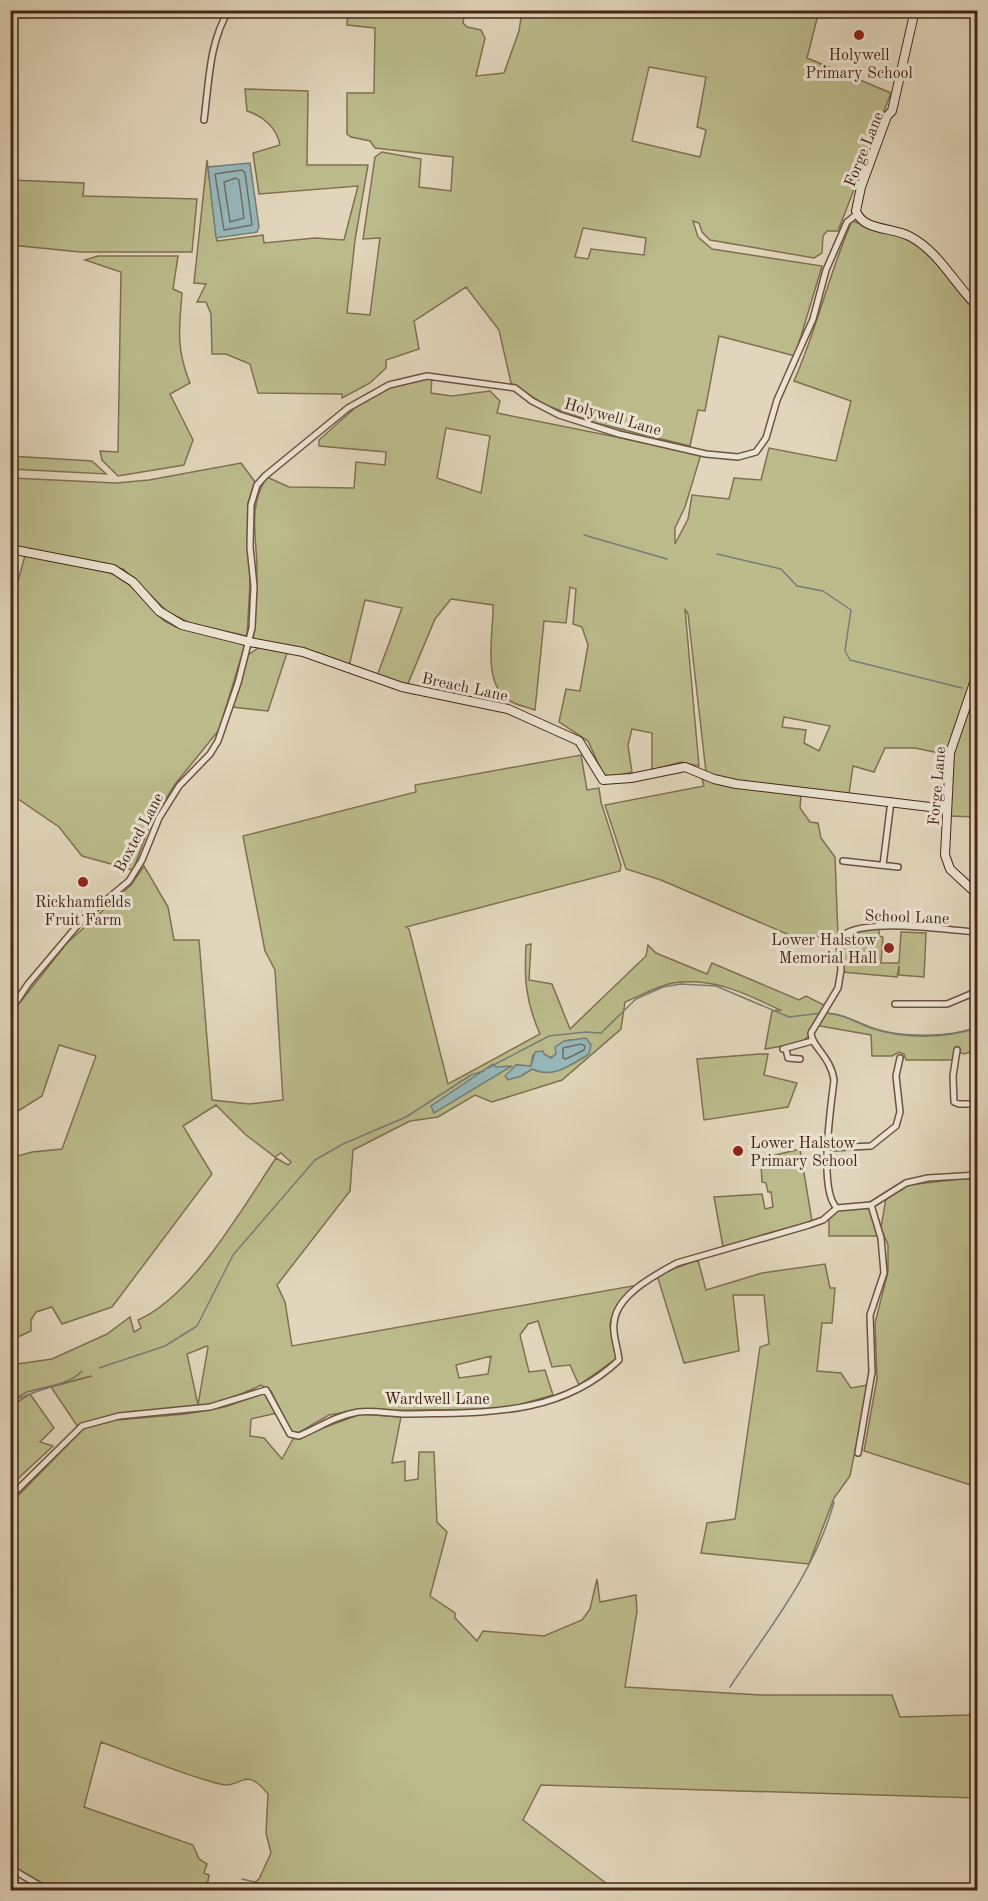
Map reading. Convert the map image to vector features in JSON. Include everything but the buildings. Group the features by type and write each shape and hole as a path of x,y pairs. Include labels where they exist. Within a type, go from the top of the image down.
{"street":[{"path":"204,120 208,78 219,26 229,10"},
{"name":"Forge Lane","path":"857,214 856,203 861,187 887,116 892,111 915,10"},
{"path":"857,214 868,224 902,232 921,243 978,307"},
{"name":"Holywell Lane","path":"250,642 254,586 250,547 251,505 257,485 348,408 398,381 427,375 515,388 532,401 559,415 619,434 706,454 738,458 756,452 766,438 777,400 813,319 826,270 846,222 857,214"},
{"name":"Breach Lane","path":"10,549 113,569 133,582 170,619 250,642 303,652 402,687 508,709 573,736 583,745 603,780 631,778 685,767 714,779 736,784 947,809"},
{"name":"Boxted Lane","path":"10,1011 61,943 82,920 129,881 136,872 164,810 179,786 210,754 218,741 250,642"},
{"name":"Forge Lane","path":"976,891 951,870 946,861 951,747 978,672"},
{"path":"883,865 891,801"},
{"path":"843,861 898,867"},
{"name":"School Lane","path":"812,1041 811,1033 838,988 841,970 839,940 850,929 876,926 978,932"},
{"path":"895,1004 931,1006 948,1004 978,991"},
{"path":"800,1059 788,1058 784,1049 812,1041 833,1068 828,1148 829,1191 832,1203 837,1208 872,1208 878,1201 906,1183 928,1178 978,1175"},
{"path":"957,1050 953,1076 954,1102 978,1104"},
{"path":"828,1148 872,1146 897,1126 900,1112 896,1076 900,1058"},
{"name":"Wardwell Lane","path":"10,1497 82,1426 99,1420 210,1407 266,1390 282,1424 290,1434 299,1436 321,1423 360,1412 504,1412 566,1395 598,1377 619,1360 613,1325 615,1316 628,1296 660,1272 677,1263 823,1220 837,1208"},
{"path":"858,1453 872,1372 870,1315 884,1273 884,1255 872,1208"},
{"path":"10,1868 46,1890"}],"green space":[{"path":"442,10 464,16 463,23 467,27 481,30 485,38 476,76 504,73 519,31 522,11 819,11 807,58 891,93 838,231 827,231 823,236 822,253 814,258 710,240 702,232 699,223 693,221 698,237 712,249 822,266 795,356 719,336 705,411 698,410 690,446 596,423 545,405 511,383 499,330 466,287 414,321 419,349 386,360 386,368 370,383 342,398 342,394 258,393 250,364 226,354 212,354 211,314 206,302 197,302 206,284 194,283 207,160 217,241 263,235 264,243 315,238 344,240 358,186 259,194 253,153 280,145 276,133 268,124 247,111 245,89 308,91 307,165 368,165 355,240 347,313 370,315 380,238 363,239 375,157 382,152 421,159 419,187 451,191 453,157 375,148 370,141 347,134 347,93 374,93 375,28 347,25 348,11","holes":["649,67 706,77 697,127 706,130 700,157 632,141","583,228 646,238 644,255 591,249 588,259 575,257"]},
{"path":"10,180 84,183 83,196 197,199 192,252 80,252 11,245"},
{"path":"852,221 906,237 914,242 953,282 977,312 977,665 951,738 949,755 915,748 885,748 874,772 853,766 849,794 757,786 706,772 688,614 685,609 699,766 681,762 652,770 652,733 632,729 628,745 632,772 612,777 603,774 588,741 559,722 566,689 580,691 588,645 582,627 573,624 576,589 570,587 566,623 544,621 535,710 512,702 502,694 496,684 491,658 493,605 451,599 435,619 407,686 377,676 402,608 365,600 349,666 316,652 253,640 257,580 255,511 261,488 267,477 289,487 354,488 356,462 385,465 386,452 319,446 319,440 357,406 391,386 432,378 431,393 452,396 490,391 500,401 497,413 701,454 685,507 675,528 675,544 688,519 692,495 729,499 734,478 761,480 769,448 836,461 851,401 794,381","holes":["446,428 490,436 481,493 437,478","784,717 830,726 819,751 804,743 806,730 782,727"]},
{"path":"98,256 178,256 173,289 182,293 181,349 182,360 190,383 170,394 193,440 184,465 118,476 102,460 100,451 118,452 121,272 85,260"},
{"path":"10,456 92,461 106,474 11,469"},
{"path":"241,463 255,482 248,503 250,583 247,636 190,623 168,612 123,569 15,546 13,478 116,483 149,480"},
{"path":"26,552 100,569 123,578 164,621 176,627 245,645 219,730 176,783 151,822 133,870 82,856 59,827 11,794 11,606"},
{"path":"261,646 287,653 268,711 232,707 248,655"},
{"path":"972,703 977,704 977,817 949,816 954,746"},
{"path":"581,755 587,790 599,788 601,802 621,865 620,871 406,927 409,929 448,1084 540,1034 527,991 526,945 531,944 529,980 552,984 570,1029 646,956 648,945 656,953 707,974 712,963 799,1000 806,996 824,1005 809,1036 800,1043 765,1049 772,1011 780,1010 728,988 702,982 673,983 625,1002 621,1029 562,1080 492,1102 475,1095 438,1117 410,1121 353,1150 350,1191 277,1285 285,1302 292,1346 638,1285 614,1312 610,1324 617,1358 579,1385 570,1365 552,1367 538,1321 528,1324 520,1335 529,1372 545,1370 553,1395 504,1409 353,1411 329,1415 298,1433 291,1431 271,1391 261,1385 213,1404 106,1417 78,1427 51,1387 92,1376 27,1392 11,1401 11,1365 52,1359 107,1334 130,1317 134,1332 141,1328 138,1320 158,1308 197,1271 276,1158 288,1165 291,1162 281,1153 275,1157 246,1135 216,1105 183,1126 212,1174 112,1307 62,1324 52,1307 36,1312 31,1320 31,1331 11,1340 11,1158 32,1152 62,1149 96,1056 59,1045 42,1096 15,1113 11,1112 11,1017 14,1010 67,943 131,885 144,866 168,907 174,940 199,940 212,1100 249,1104 283,1100 275,970 265,951 243,836 416,792 415,785","holes":["569,1040 573,1040 586,1056 554,1071 540,1072 532,1069 521,1076 508,1079 506,1077 516,1065 531,1066 533,1055 544,1054 550,1058","208,1347 198,1405 187,1354","491,1356 488,1374 459,1378 456,1365"]},
{"path":"701,775 715,782 801,796 800,808 810,822 818,823 821,838 835,857 838,936 794,937 661,880 626,869 605,805 704,786"},
{"path":"879,929 879,936 883,937 881,963 899,963 901,932 926,933 924,977 899,975 899,966 897,977 842,972 840,946 842,941 851,934"},
{"path":"825,1013 843,1016 882,1031 909,1035 939,1035 977,1027 977,1050 964,1054 959,1052 954,1060 906,1060 904,1054 899,1052 892,1056 872,1056 871,1035 818,1025"},
{"path":"768,1054 764,1075 797,1083 788,1107 704,1120 697,1059"},
{"path":"800,1149 812,1221 723,1247 714,1197 762,1194 765,1209 773,1207 771,1192 768,1192 766,1183 762,1182 761,1165 764,1158"},
{"path":"977,1177 977,1487 864,1451 877,1379 875,1323 888,1272 888,1245 881,1228 886,1198 909,1185"},
{"path":"869,1206 878,1236 829,1236 829,1219 839,1210"},
{"path":"698,1260 706,1290 762,1273 825,1264 830,1288 835,1288 832,1323 822,1323 817,1371 841,1373 851,1388 868,1385 850,1476 834,1498 809,1564 701,1553 707,1523 735,1519 760,1347 769,1344 764,1295 733,1295 739,1351 684,1363 657,1275"},
{"path":"264,1393 277,1413 251,1419 250,1436 264,1438 282,1459 293,1439 361,1414 401,1417 392,1463 405,1461 405,1481 418,1479 419,1452 434,1452 437,1522 447,1532 430,1596 455,1613 455,1618 477,1641 483,1631 544,1636 582,1620 590,1609 597,1579 600,1602 636,1595 637,1611 625,1687 761,1695 892,1695 900,1717 968,1715 977,1710 977,1798 541,1785 523,1820 615,1890 272,1890 252,1884 259,1879 271,1853 266,1833 268,1794 260,1785 248,1779 227,1785 205,1780 101,1742 84,1807 193,1845 199,1859 207,1864 204,1873 209,1875 208,1881 197,1890 52,1890 11,1865 11,1503 83,1429 105,1421 186,1414 225,1407"},
{"path":"30,1394 54,1428 40,1442 53,1446 11,1485 10,1418 14,1415 11,1406"}],"water":[{"path":"250,163 259,227 257,232 216,238 208,167"},
{"path":"586,1038 591,1045 589,1054 569,1066 555,1072 540,1072 532,1069 508,1080 505,1076 516,1065 531,1066 535,1052 543,1051 551,1058 556,1054 555,1047 564,1041"},
{"path":"493,1064 496,1067 512,1066 434,1113 431,1106"}],"waterway":[{"path":"584,535 667,559"},
{"path":"717,554 781,569 797,586 823,591 851,610 845,651 850,660 962,688"},
{"path":"488,1068 549,1036 585,1032 601,1033 636,999 663,987 681,984 716,986 789,1017 822,1013"},
{"path":"827,1013 884,1032 911,1036 953,1034 978,1027"},
{"path":"99,1368 165,1346 197,1326 233,1255 315,1160 343,1144 406,1117 471,1075 484,1071"},
{"path":"10,1403 28,1394 60,1384 82,1371"},
{"path":"730,1687 803,1576 826,1528 834,1502"},
{"path":"242,1879 275,1887 274,1890"}],"place":[{"name":"Holywell Primary School","path":"859,35"},
{"name":"Rickhamfields Fruit Farm","path":"83,882"},
{"name":"Lower Halstow Memorial Hall","path":"889,948"},
{"name":"Lower Halstow Primary School","path":"738,1151"}]}
